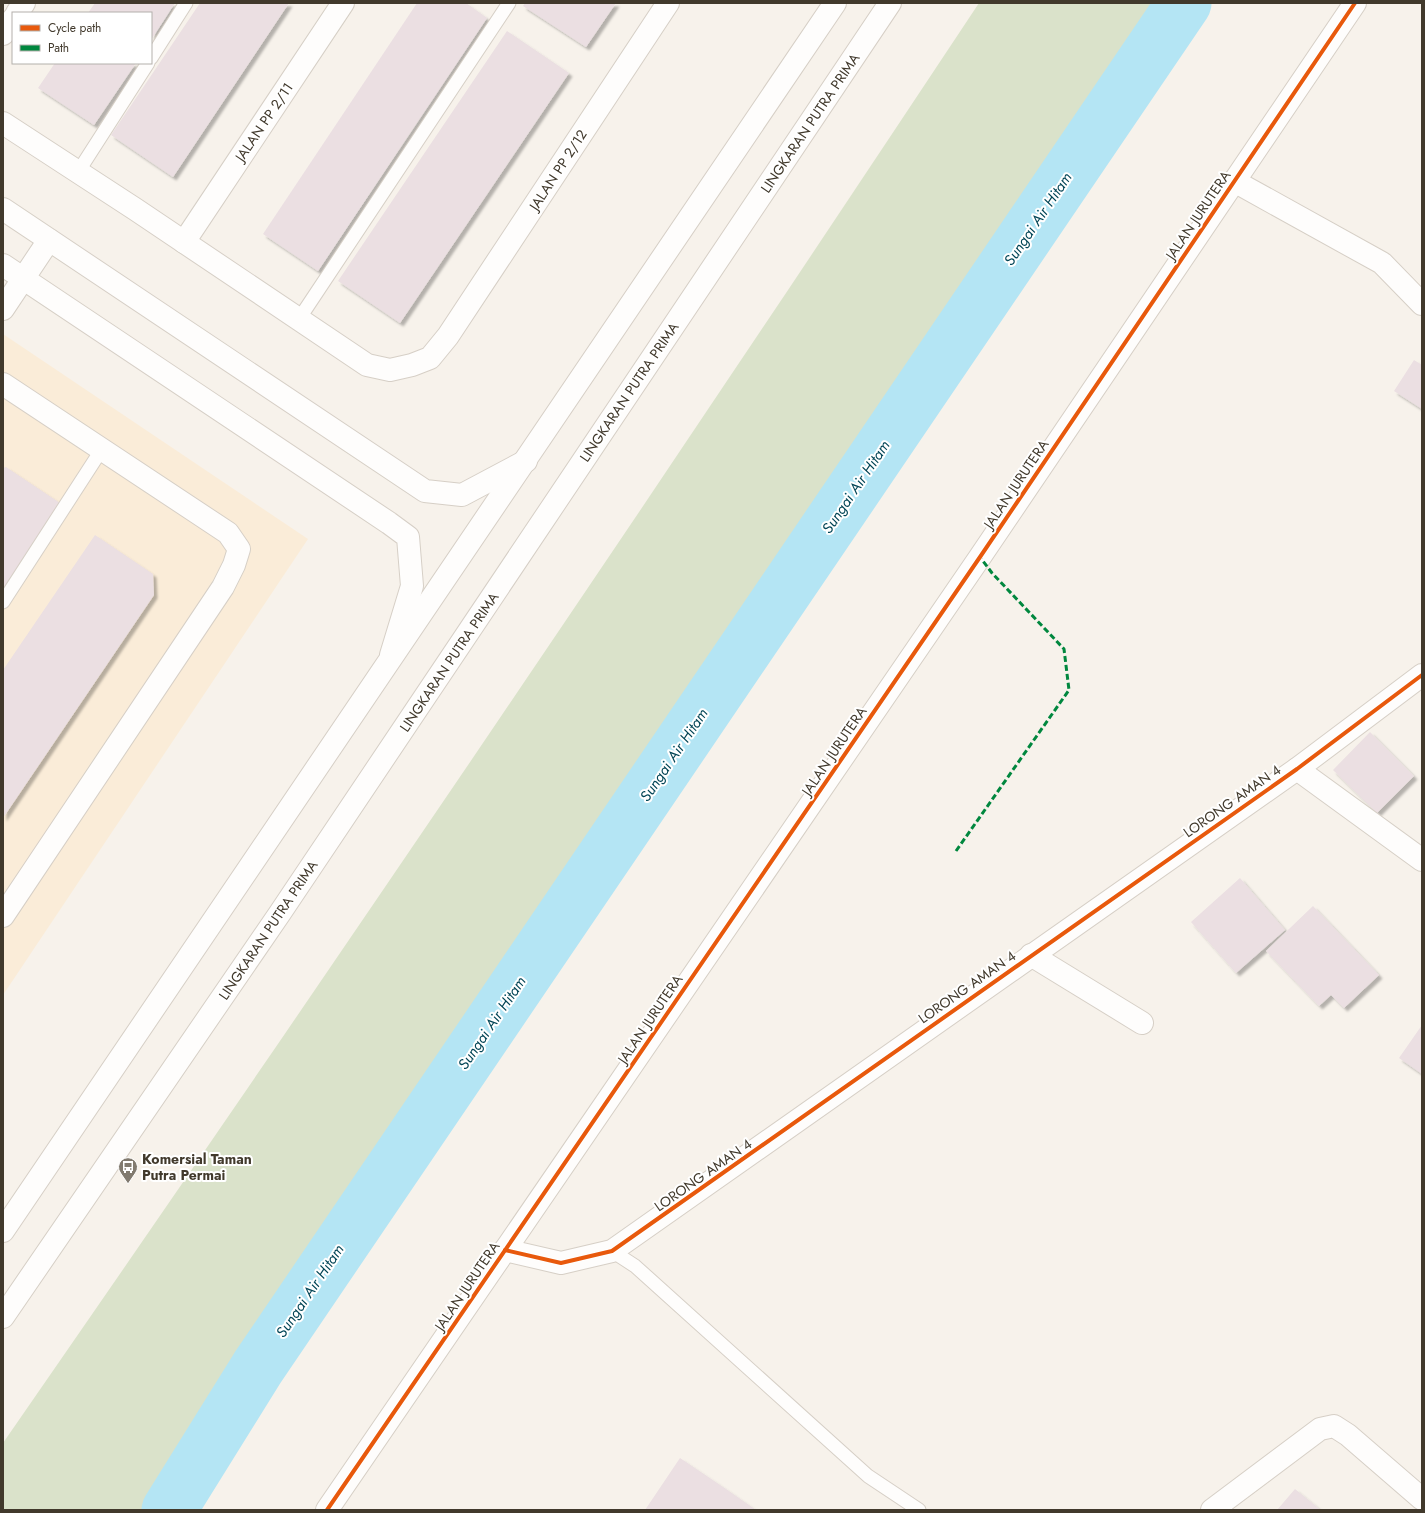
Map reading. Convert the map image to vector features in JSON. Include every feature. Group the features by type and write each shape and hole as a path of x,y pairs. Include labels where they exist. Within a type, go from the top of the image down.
{"street":[{"path":"18,12 24,3"},
{"name":"JALAN PP 2/11","path":"184,242 343,3"},
{"name":"JALAN PP 2/12","path":"3,123 367,364 390,370 412,365 430,358 448,336 668,3"},
{"path":"3,1231 388,665 835,3"},
{"name":"LINGKARAN PUTRA PRIMA","path":"3,1317 280,913 890,3"},
{"name":"JALAN JURUTERA","path":"327,1510 976,564 1355,3"},
{"path":"3,34 12,20"},
{"path":"1234,181 1382,263 1422,304"},
{"path":"3,209 425,491 462,495 526,461"},
{"path":"3,309 49,240"},
{"path":"3,265 389,522 408,537 412,586 388,665"},
{"path":"3,384 228,532 238,549 234,565 223,587 3,916"},
{"name":"LORONG AMAN 4","path":"505,1250 561,1263 612,1251 1297,769 1422,675"},
{"path":"1297,769 1422,860"},
{"path":"1031,955 1142,1023"},
{"path":"1212,1510 1320,1429 1334,1426 1348,1434 1422,1499"}],"lane":[{"path":"152,56 186,3"},
{"path":"298,318 509,3"},
{"path":"78,172 147,64"},
{"path":"3,602 102,449"},
{"path":"612,1251 635,1266 868,1476 919,1510"}],"shaded area":[{"path":"3,334 308,539 3,995"}],"green space":[{"path":"979,3 1201,3 950,382 696,760 440,1136 182,1510 3,1510 3,1443 495,726"}],"building":[{"path":"95,3 175,3 152,38 152,12 89,12"},
{"path":"200,3 289,3 173,177 111,135"},
{"path":"417,3 466,3 487,18 318,271 263,234"},
{"path":"525,3 616,3 586,47 523,6"},
{"path":"507,31 569,73 400,323 338,281"},
{"path":"54,64 135,64 94,125 38,88"},
{"path":"1414,360 1422,365 1422,409 1394,391"},
{"path":"6,467 63,505 3,594 3,468"},
{"path":"95,535 153,574 154,595 3,818 3,670"},
{"path":"1370,732 1414,776 1377,813 1333,770"},
{"path":"1240,878 1285,930 1236,973 1191,922"},
{"path":"1313,906 1379,975 1344,1008 1331,995 1319,1006 1266,951"},
{"path":"1422,1025 1422,1074 1399,1058"},
{"path":"680,1458 726,1489 756,1510 645,1510"},
{"path":"1295,1489 1317,1507 1320,1510 1277,1510"}],"waterway":[{"name":"Sungai Air Hitam","path":"169,1510 258,1367 1184,3"}],"marked path":[{"path":"956,851 1069,690 1064,649 992,573 980,557"}],"cycle path":[{"path":"327,1510 980,557 1355,3"},
{"path":"505,1250 561,1263 612,1251 1297,769 1422,675"}],"place":[{"name":"Komersial Taman Putra Permai","path":"128,1184"}]}
